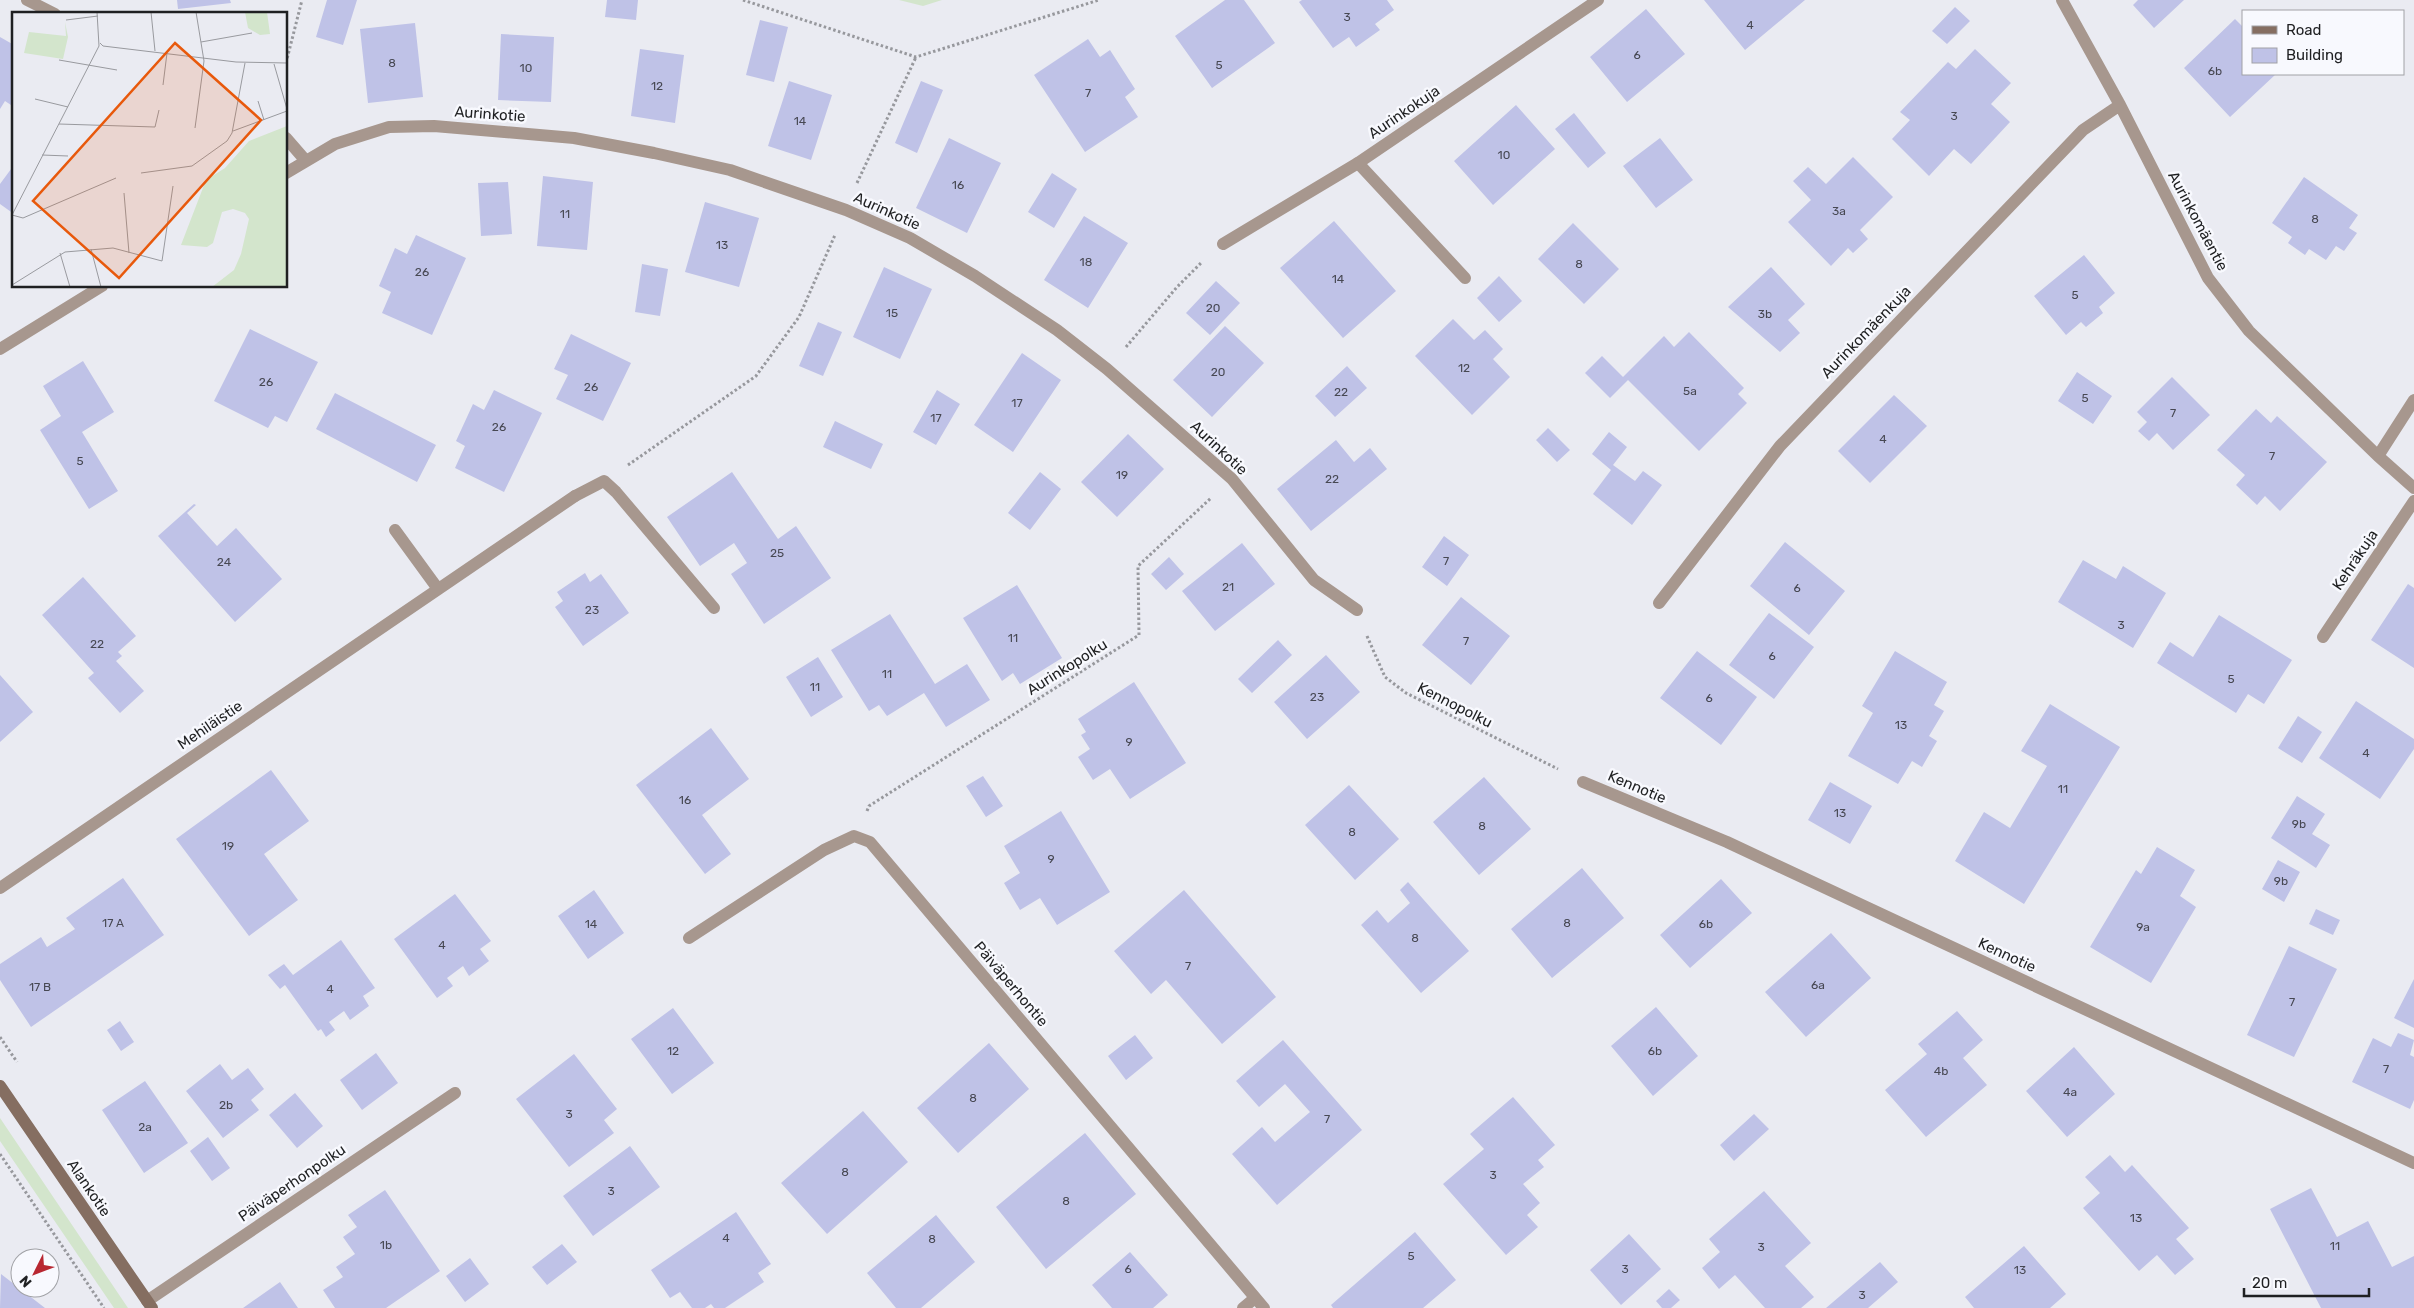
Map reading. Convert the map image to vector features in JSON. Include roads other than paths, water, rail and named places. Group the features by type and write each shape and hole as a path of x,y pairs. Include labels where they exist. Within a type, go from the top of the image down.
{"street":[{"path":"27,0 51,12"},
{"name":"Aurinkokuja","path":"1223,244 1358,163 1598,0"},
{"name":"Aurinkomäentie","path":"2062,0 2120,105 2208,278 2249,331 2378,456 2414,488"},
{"name":"Aurinkomäenkuja","path":"1660,603 1780,446 2084,130 2120,105"},
{"name":"Aurinkotie","path":"288,172 335,144 389,127 434,126 574,138 654,153 730,170 846,210 910,238 976,276 1057,330 1107,369 1232,479 1314,580 1357,610"},
{"path":"288,140 306,161"},
{"path":"1358,163 1465,278"},
{"path":"0,349 99,288"},
{"path":"2378,456 2414,400"},
{"name":"Mehiläistie","path":"0,888 575,496 604,482 616,492 714,608"},
{"name":"Kehräkuja","path":"2323,637 2414,501"},
{"path":"395,530 438,590"},
{"name":"Kennotie","path":"1583,782 1727,842 2414,1162"},
{"name":"Päiväperhontie","path":"689,938 824,850 854,836 870,842 1264,1308"},
{"name":"Alankotie","path":"0,1086 150,1304"},
{"name":"Päiväperhonpolku","path":"150,1304 455,1092"},
{"path":"1243,1308 1255,1298"}]}
